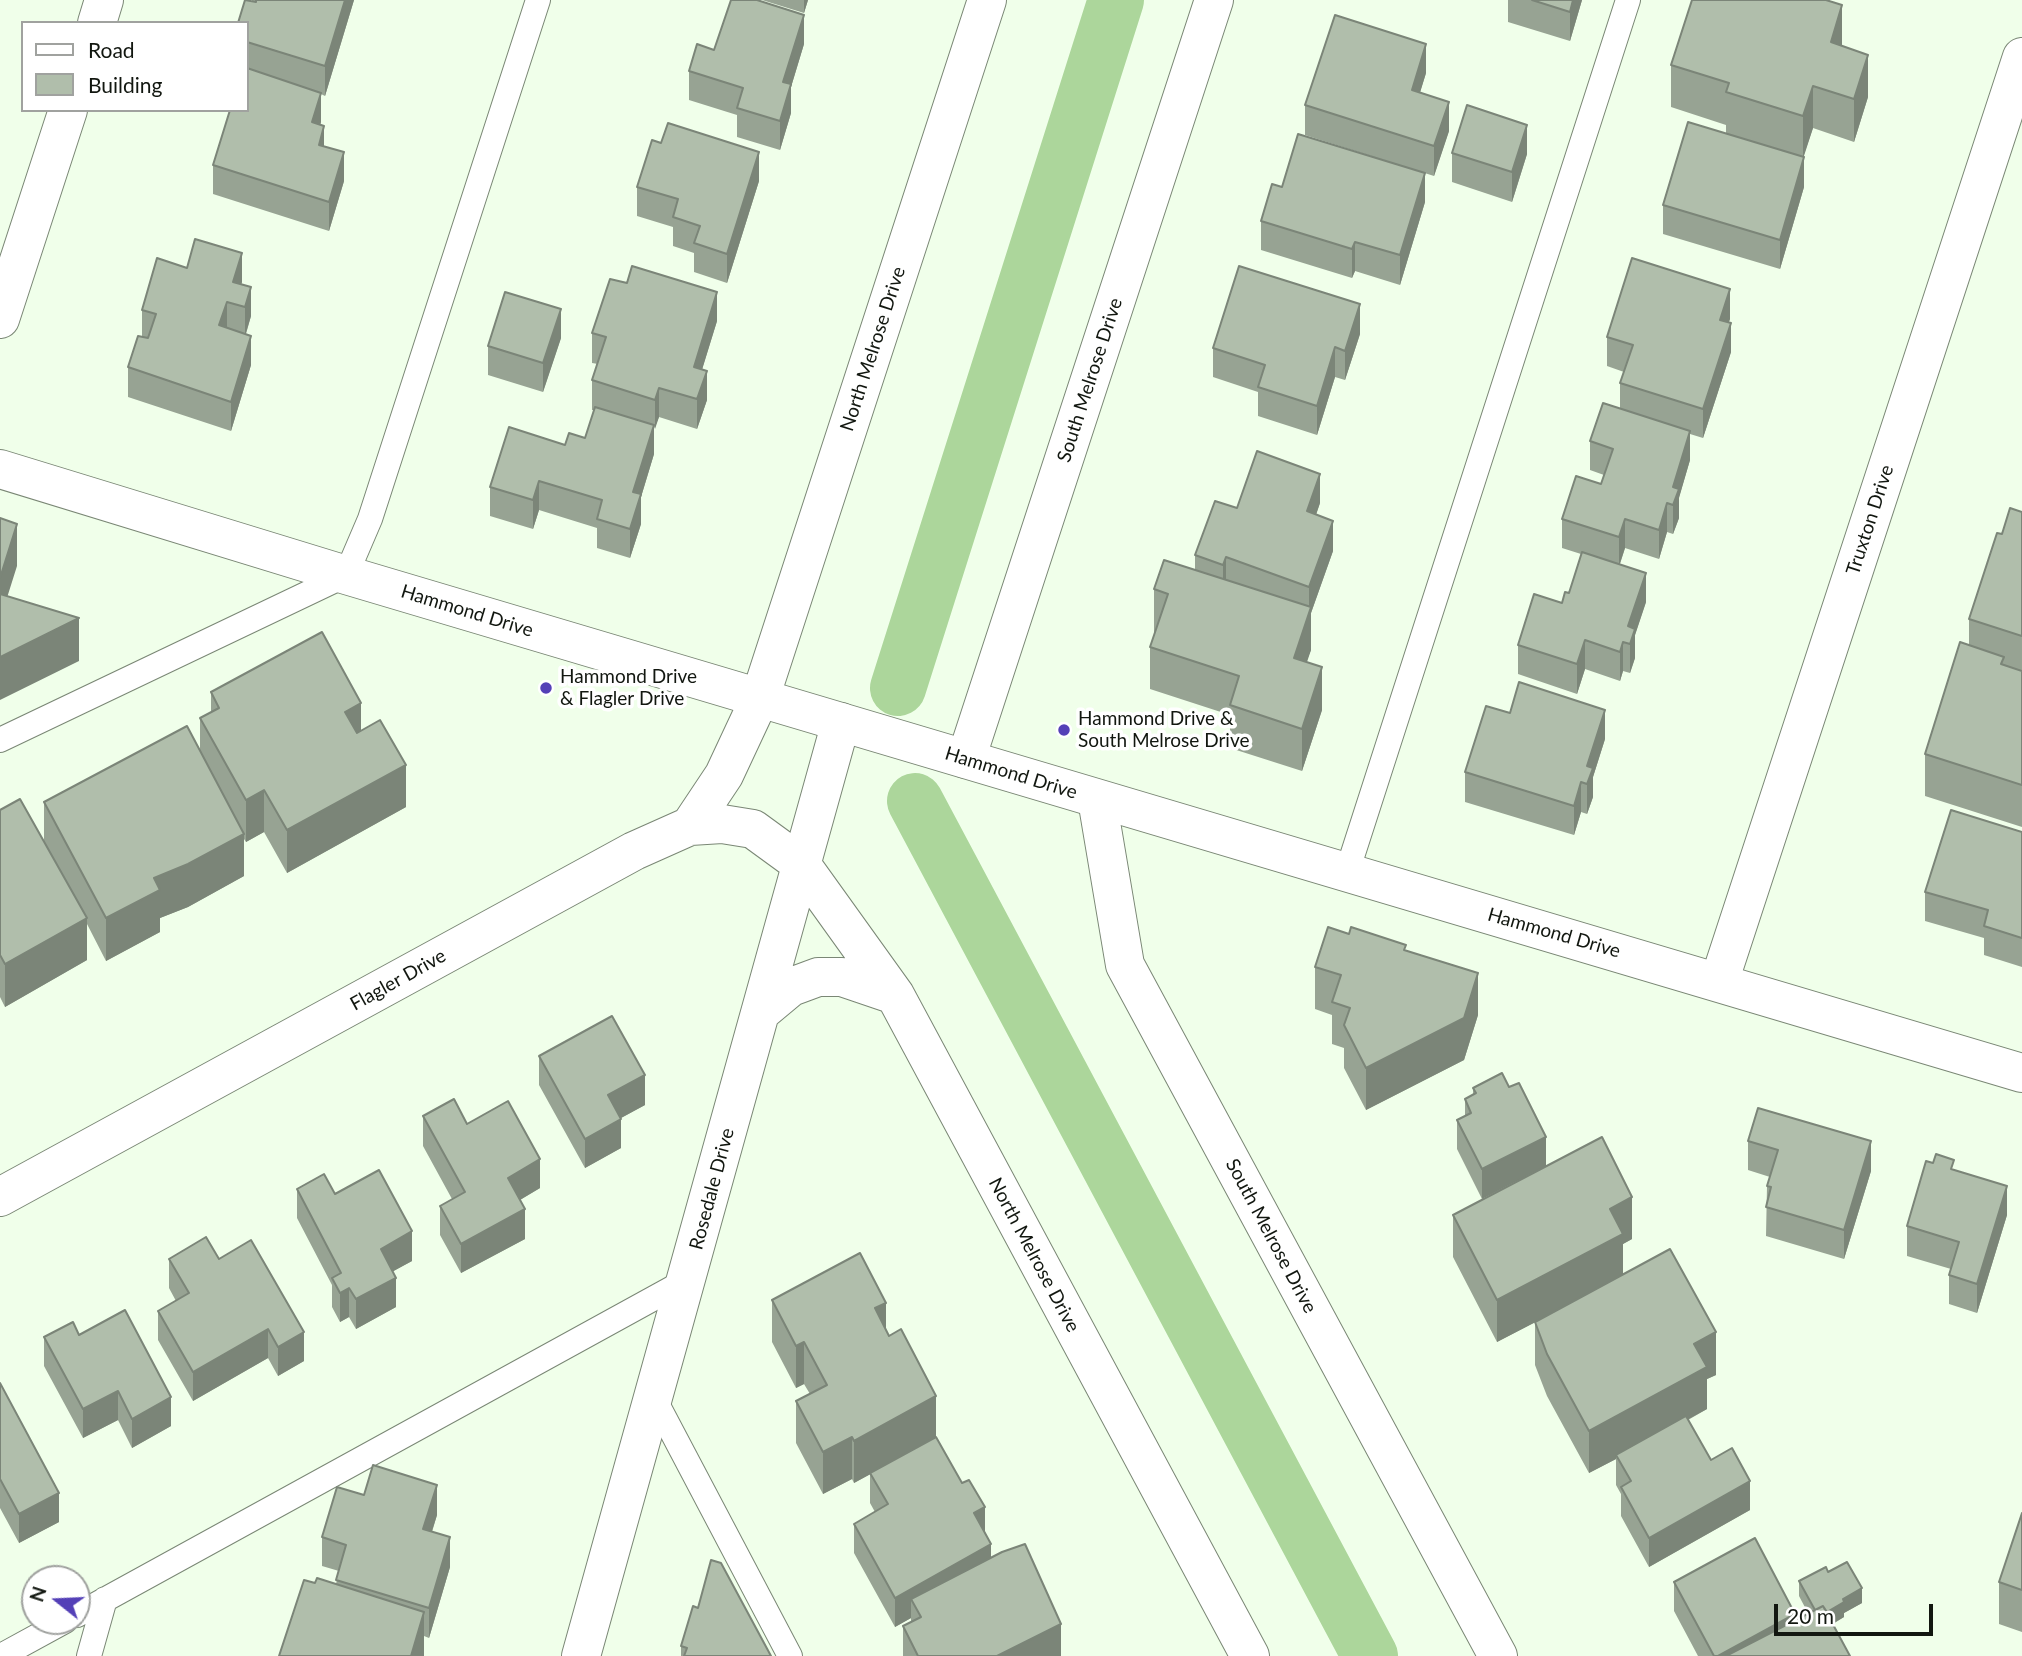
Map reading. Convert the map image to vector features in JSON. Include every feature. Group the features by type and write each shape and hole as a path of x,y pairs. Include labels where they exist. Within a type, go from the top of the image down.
{"street":[{"path":"97,21 104,0"},
{"name":"North Melrose Drive","path":"690,826 724,775 760,698 987,0"},
{"name":"South Melrose Drive","path":"966,759 1214,0"},
{"name":"Truxton Drive","path":"1719,982 2022,57"},
{"path":"0,319 67,112"},
{"name":"Hammond Drive","path":"0,469 346,575 2022,1073"},
{"name":"Rosedale Drive","path":"581,1656 841,722"},
{"name":"South Melrose Drive","path":"1097,799 1125,965 1498,1656"},
{"name":"Flagler Drive","path":"0,1197 634,851 690,826 722,824 753,830 801,864"},
{"name":"North Melrose Drive","path":"801,864 895,995 1250,1656"},
{"path":"761,1012 791,987 818,977 842,976 895,995"}],"lane":[{"path":"0,740 346,575 370,519 538,0"},
{"path":"1347,872 1628,0"},
{"path":"91,1608 687,1280"},
{"path":"654,1398 790,1656"},
{"path":"89,1656 105,1600"},
{"path":"1,1656 39,1635"}],"building":[{"path":"245,0 345,0 325,66 248,42 248,21 239,21"},
{"path":"731,0 757,0 804,15 783,82 791,84 780,121 737,108 743,88 689,71 697,44 714,50"},
{"path":"1532,0 1573,0 1570,12"},
{"path":"1692,0 1826,0 1842,5 1831,42 1868,55 1854,99 1813,86 1803,116 1726,92 1729,83 1671,65"},
{"path":"1335,15 1426,44 1412,90 1449,102 1434,146 1305,105"},
{"path":"248,68 321,93 312,122 324,126 319,145 344,152 329,202 213,165 229,112 248,112"},
{"path":"1467,105 1527,125 1512,172 1452,153"},
{"path":"1688,122 1804,157 1780,240 1663,205"},
{"path":"668,123 759,152 727,254 694,243 700,226 673,217 678,199 637,187 652,140 661,143"},
{"path":"1298,134 1425,173 1400,255 1355,242 1352,249 1261,221 1272,184 1282,187"},
{"path":"195,239 242,253 233,282 251,287 245,307 227,302 219,325 251,336 231,402 128,367 138,336 148,338 156,314 142,310 157,258 187,268"},
{"path":"1632,258 1730,289 1720,320 1731,323 1703,409 1620,383 1633,345 1607,337"},
{"path":"632,266 717,292 694,367 707,371 697,399 659,388 655,400 592,380 606,337 592,333 610,279 627,283"},
{"path":"1239,266 1360,304 1345,351 1335,347 1317,406 1258,387 1265,365 1213,348"},
{"path":"505,292 561,309 543,363 488,346"},
{"path":"1603,403 1690,431 1673,487 1679,489 1673,505 1667,503 1659,530 1625,519 1619,537 1562,519 1576,476 1601,484 1613,449 1590,441"},
{"path":"595,407 654,425 633,492 641,494 630,529 597,519 602,500 539,481 533,500 490,487 509,427 565,445 569,433 585,438"},
{"path":"1257,451 1320,474 1307,511 1333,521 1309,587 1226,557 1223,565 1195,555 1215,501 1237,508"},
{"path":"2010,508 2022,512 2022,636 1969,619 1997,533 2002,534"},
{"path":"0,518 17,524 0,578"},
{"path":"1582,552 1646,573 1628,626 1635,629 1630,644 1623,642 1620,652 1585,640 1577,664 1518,645 1534,594 1562,603 1565,592 1569,593"},
{"path":"1164,560 1311,607 1294,658 1322,667 1302,729 1230,705 1239,676 1150,647 1168,594 1154,589"},
{"path":"0,594 79,618 0,657"},
{"path":"322,632 361,703 345,712 357,733 380,720 406,765 287,830 264,790 246,800 200,718 219,708 211,692"},
{"path":"1960,642 2004,657 2001,664 2022,671 2022,785 1925,754"},
{"path":"1519,682 1605,710 1587,766 1593,768 1587,784 1581,782 1574,806 1465,772 1486,706 1510,713"},
{"path":"187,726 244,834 188,864 154,878 160,890 106,918 44,802"},
{"path":"20,799 87,918 5,964 0,955 0,810"},
{"path":"1951,810 2022,832 2022,938 1984,926 1988,910 1925,892"},
{"path":"1328,927 1349,934 1351,927 1406,945 1404,950 1478,973 1464,1018 1366,1068 1344,1025 1350,1008 1332,1002 1341,975 1315,967"},
{"path":"612,1016 645,1075 608,1095 621,1119 585,1139 539,1056"},
{"path":"1502,1073 1509,1087 1519,1083 1546,1137 1482,1169 1457,1120 1471,1113 1465,1099 1476,1093 1473,1088"},
{"path":"454,1099 467,1124 508,1101 540,1159 508,1178 525,1209 461,1244 440,1206 465,1192 423,1116"},
{"path":"1758,1108 1871,1141 1844,1230 1766,1207 1771,1187 1767,1186 1778,1150 1748,1141"},
{"path":"1602,1137 1632,1197 1610,1209 1623,1234 1497,1300 1453,1215"},
{"path":"1936,1154 1954,1160 1951,1169 2007,1186 1977,1284 1949,1275 1959,1242 1907,1226 1926,1161 1933,1163"},
{"path":"379,1170 412,1231 381,1249 396,1278 356,1299 349,1288 340,1293 332,1278 341,1273 297,1189 324,1174 335,1194"},
{"path":"206,1237 219,1259 251,1240 304,1332 278,1347 268,1329 193,1372 158,1311 189,1293 169,1259"},
{"path":"1670,1249 1716,1332 1694,1344 1707,1367 1589,1431 1547,1354 1535,1322"},
{"path":"860,1253 886,1303 875,1308 889,1336 901,1329 936,1396 854,1441 852,1437 823,1452 796,1401 827,1385 804,1342 796,1346 772,1300"},
{"path":"125,1310 171,1397 132,1419 118,1391 83,1409 44,1337 73,1322 79,1335"},
{"path":"0,1383 59,1493 19,1514 0,1479"},
{"path":"1686,1416 1711,1460 1732,1448 1750,1481 1649,1538 1621,1487 1631,1481 1616,1455"},
{"path":"936,1437 962,1483 969,1480 985,1507 974,1513 991,1544 895,1598 854,1524 888,1504 870,1473"},
{"path":"373,1465 437,1485 423,1529 450,1537 429,1608 336,1580 346,1545 322,1537 337,1487 364,1495"},
{"path":"2022,1513 2022,1590 1999,1582"},
{"path":"1755,1538 1795,1614 1714,1656 1674,1582"},
{"path":"1025,1544 1061,1624 997,1656 918,1656 903,1626 921,1617 911,1599 1002,1552"},
{"path":"711,1560 721,1563 771,1656 684,1656 687,1648 681,1646 693,1606 698,1608"},
{"path":"1847,1562 1862,1588 1827,1612 1823,1606 1815,1610 1799,1581 1826,1567 1828,1572"},
{"path":"317,1578 424,1612 411,1656 279,1656 304,1580 315,1583"},
{"path":"1823,1606 1850,1656 1726,1656"}],"waterway":[{"path":"898,688 1116,0"},
{"path":"915,801 1370,1656"}],"place":[{"name":"Hammond Drive & Flagler Drive","path":"546,688"},
{"name":"Hammond Drive & South Melrose Drive","path":"1064,730"}]}
